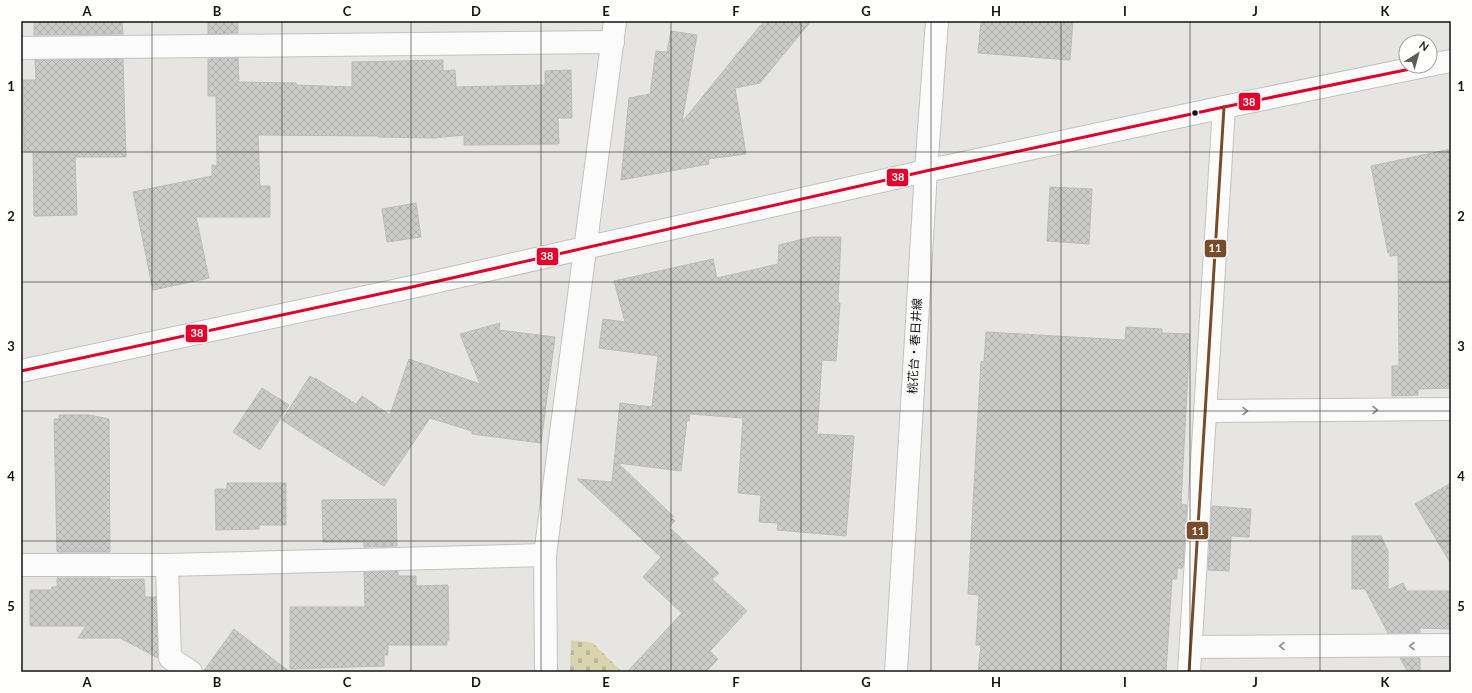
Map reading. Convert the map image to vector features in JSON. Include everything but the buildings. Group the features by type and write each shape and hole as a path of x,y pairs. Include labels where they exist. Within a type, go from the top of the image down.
{"street":[{"name":"桃花台・春日井線","path":"896,672 926,171 937,21"},
{"path":"21,48 614,31 545,556 546,672"},
{"path":"1438,63 1451,61"},
{"path":"21,371 585,249 926,171 1224,106 1398,71"},
{"path":"1189,672 1224,106"},
{"path":"1206,411 1451,409"},
{"path":"21,565 167,565 545,556"},
{"path":"167,565 170,658 191,672"},
{"path":"1191,647 1451,645"}],"green space":[{"path":"571,640 593,643 622,672 570,672"}],"transit line":[{"name":"38","path":"21,371 412,287 926,171 1398,72"},
{"name":"11","path":"1189,672 1224,107"}]}
